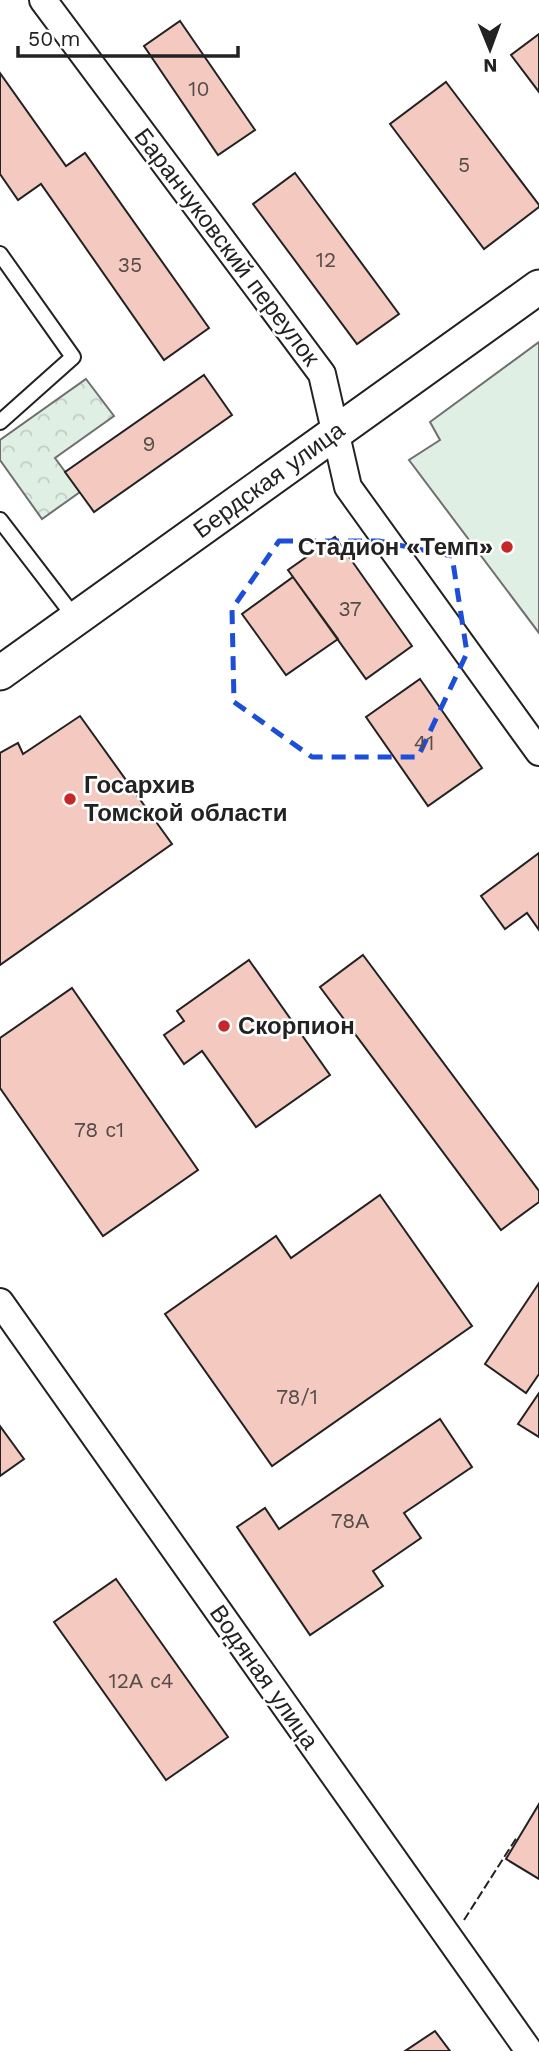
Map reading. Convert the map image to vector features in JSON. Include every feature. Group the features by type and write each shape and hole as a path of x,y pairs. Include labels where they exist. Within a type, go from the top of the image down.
{"street":[{"name":"Баранчуковский переулок","path":"43,0 322,374 348,487 539,752"},
{"name":"Бердская улица","path":"0,673 539,287"},
{"name":"Водяная улица","path":"0,1302 529,2051"}],"lane":[{"path":"0,254 73,357 0,422"},
{"path":"0,520 75,619"}],"highlighted area":[{"path":"279,541 379,541 452,556 467,653 418,757 312,757 234,702 232,609"}],"green space":[{"name":"Стадион «Темп»","path":"539,342 539,633 409,460 440,440 430,422"},
{"path":"86,379 114,416 55,458 80,492 42,519 0,460 0,440"}],"building":[{"path":"180,21 255,130 218,155 144,46"},
{"path":"539,34 539,92 511,55"},
{"path":"0,73 66,166 85,153 209,328 164,360 41,184 18,200 0,174"},
{"path":"446,82 539,205 484,249 390,124"},
{"path":"295,173 399,314 357,344 253,204"},
{"path":"204,375 232,415 94,512 65,472"},
{"path":"335,537 412,646 366,679 288,570"},
{"path":"293,577 338,639 286,675 242,614"},
{"path":"420,679 482,768 428,806 366,717"},
{"name":"Госархив Томской области","path":"80,716 172,844 0,965 0,753 18,743 23,754"},
{"path":"539,853 539,930 527,913 505,929 481,896"},
{"path":"363,955 539,1191 539,1202 501,1230 320,987"},
{"path":"249,960 330,1075 256,1127 202,1051 184,1064 164,1035 184,1021 177,1011"},
{"path":"72,988 198,1170 103,1236 0,1088 0,1038"},
{"path":"380,1195 472,1326 272,1466 165,1314 276,1236 291,1258"},
{"path":"539,1283 539,1374 526,1393 485,1364"},
{"path":"539,1393 539,1437 518,1424"},
{"path":"440,1419 472,1467 404,1513 421,1538 373,1571 383,1586 310,1635 237,1527 265,1508 279,1529"},
{"path":"0,1426 24,1459 0,1476"},
{"path":"116,1579 228,1737 166,1780 54,1622"},
{"path":"539,1804 539,1879 506,1859"},
{"path":"435,2031 450,2051 405,2051"}],"fence":[{"path":"464,1920 517,1837"}],"place":[{"name":"Стадион «Темп»","path":"507,547"},
{"name":"Госархив Томской области","path":"70,799"},
{"name":"Скорпион","path":"224,1026"}]}
